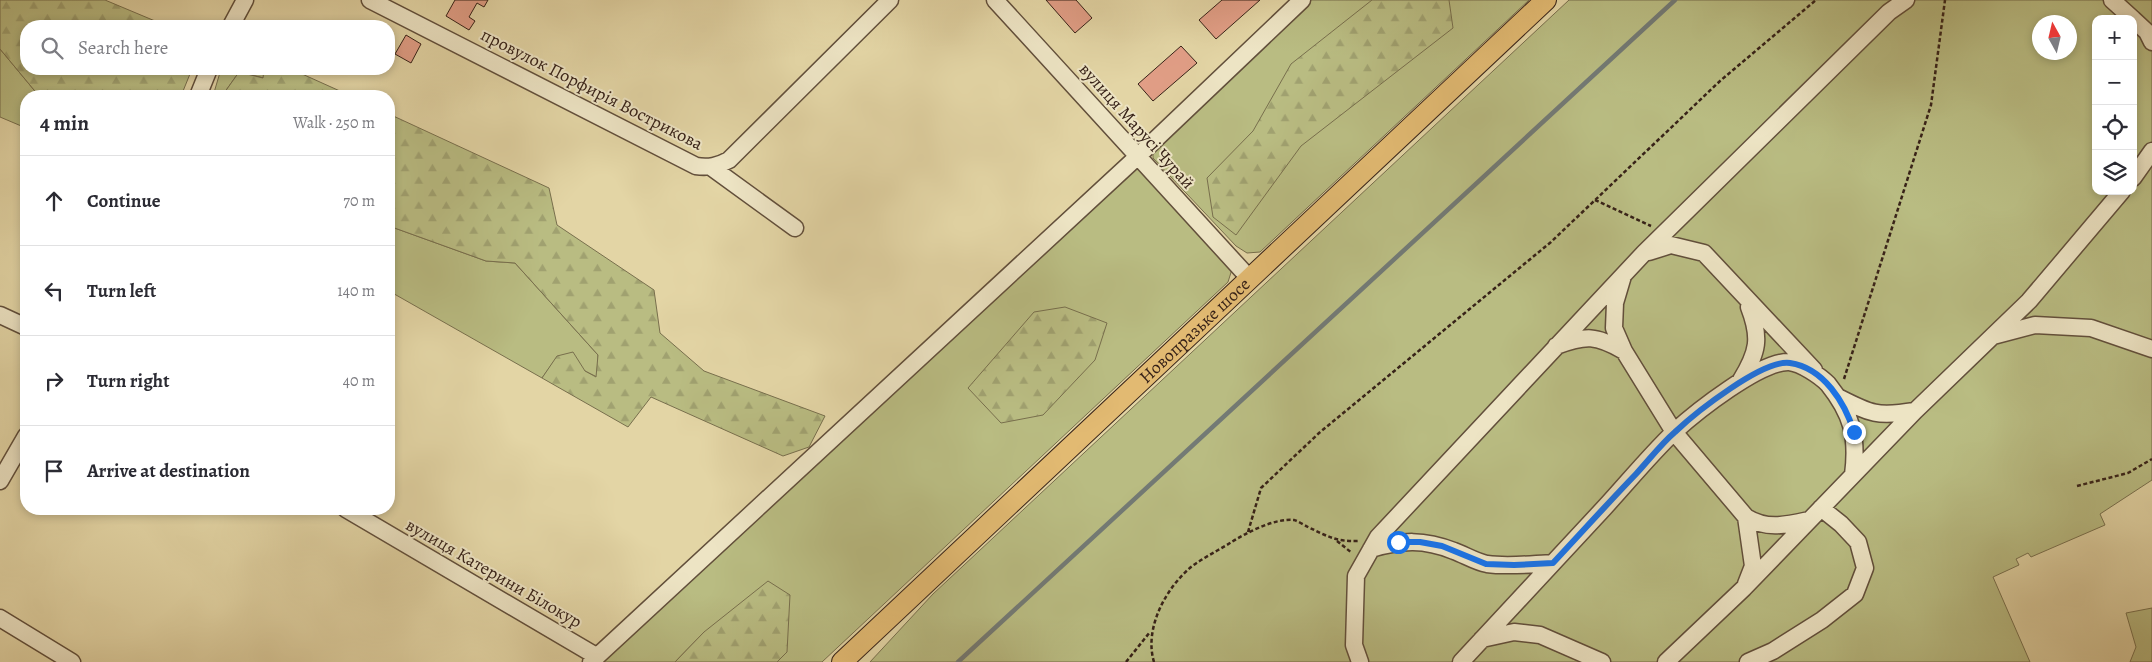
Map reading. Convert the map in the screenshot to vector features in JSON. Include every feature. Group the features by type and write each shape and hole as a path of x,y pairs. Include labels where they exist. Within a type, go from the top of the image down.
{"main road":[{"name":"Новопразьке шосе","path":"842,662 1546,0"}],"street":[{"path":"234,20 245,0"},
{"name":"провулок Порфирія Вострикова","path":"370,0 696,166 722,164 736,154 890,0"},
{"name":"вулиця Марусі Чурай","path":"995,0 1250,279"},
{"path":"594,659 1137,157 1302,0"},
{"path":"1360,662 1354,645 1356,576 1375,543 1555,346 1644,253 1889,12 1906,0"},
{"path":"2112,0 2129,15"},
{"path":"2137,23 2147,32 2152,42"},
{"path":"200,90 207,75"},
{"path":"2141,172 2152,151"},
{"path":"711,166 795,228"},
{"path":"1666,662 1744,588 1914,412 2029,301 2119,195"},
{"path":"1644,253 1672,245 1704,252 1824,380 1848,411 1854,432 1856,456 1853,475"},
{"path":"1624,274 1616,303 1614,328 1624,351 1674,432 1746,517 1757,524 1780,526 1810,520"},
{"path":"1739,382 1754,358 1757,328 1747,300"},
{"path":"0,315 20,324"},
{"path":"1991,336 2035,325 2091,328 2152,349"},
{"path":"1555,346 1588,337 1606,340 1624,351"},
{"path":"1461,662 1674,432 1739,382 1760,370 1789,362 1803,367 1824,380"},
{"path":"1838,397 1866,411 1888,416 1914,412"},
{"path":"0,481 20,446"},
{"path":"1748,662 1773,651 1822,620 1855,594 1865,568 1858,542 1841,524 1821,508"},
{"name":"вулиця Катерини Білокур","path":"356,515 594,659"},
{"path":"1744,588 1753,566 1746,517"},
{"path":"1375,543 1420,542 1442,546 1486,564 1553,563"},
{"path":"0,618 72,662"},
{"path":"1482,640 1514,632 1540,635 1602,662"}],"path":[{"path":"1248,532 1261,488 1319,433 1551,242 1720,81 1816,0"},
{"path":"1838,397 1931,106 1945,0"},
{"path":"1595,200 1666,233"},
{"path":"2077,486 2128,473 2152,459"},
{"path":"1126,662 1151,630 1162,606 1191,568 1248,532 1270,524 1294,520 1337,541 1375,543"},
{"path":"1151,630 1151,651 1154,662"}],"green space":[{"path":"0,0 105,0 153,20 20,20 20,73 0,49"},
{"path":"1308,0 1529,0 1260,252 1247,253 1236,246 1153,158 1153,145"},
{"path":"1372,0 1449,0 1453,28 1301,146 1236,235 1213,217 1207,178 1253,131 1291,64"},
{"path":"1569,0 2152,0 2152,480 2100,514 2105,525 2031,557 2028,553 2016,559 2019,565 1993,577 2030,662 870,662 933,594"},
{"path":"0,49 34,90 20,90 20,125 0,117"},
{"path":"22,75 190,75 183,90 34,90"},
{"path":"219,75 237,75 226,90 215,90"},
{"path":"237,75 251,75 263,78 263,75 304,75 338,90 226,90"},
{"path":"252,75 264,75 264,78"},
{"path":"395,117 549,188 557,225 654,290 660,333 704,371 825,416 809,447 783,456 651,397 628,427 542,378 557,356 573,352 585,371 596,377 598,355 515,263 486,261 395,228"},
{"path":"1137,165 1233,266 1228,282 822,662 777,662 787,652 704,632 675,662 597,662"},
{"path":"395,228 486,261 515,263 598,355 597,377 557,357 542,378 395,294"},
{"path":"1065,307 1107,323 1095,360 1043,415 1001,423 968,388 1034,312"},
{"path":"768,581 790,595 787,652 777,662 675,662 704,632"},
{"path":"2152,608 2152,662 2130,662 2136,647 2126,613"}],"building":[{"path":"455,0 488,0 484,7 477,3 469,17 475,21 469,30 446,16"},
{"path":"1046,0 1076,0 1092,18 1075,33"},
{"path":"1222,0 1260,0 1216,39 1199,20"},
{"path":"406,35 421,44 411,63 395,54"},
{"path":"1181,46 1197,63 1153,101 1138,84"}],"waterway":[{"path":"958,662 1675,0"}],"route":[{"path":"1398,542 1420,542 1442,546 1486,564 1553,563 1674,432 1739,382 1760,370 1789,362 1803,367 1824,380 1848,411 1854,432"}]}
